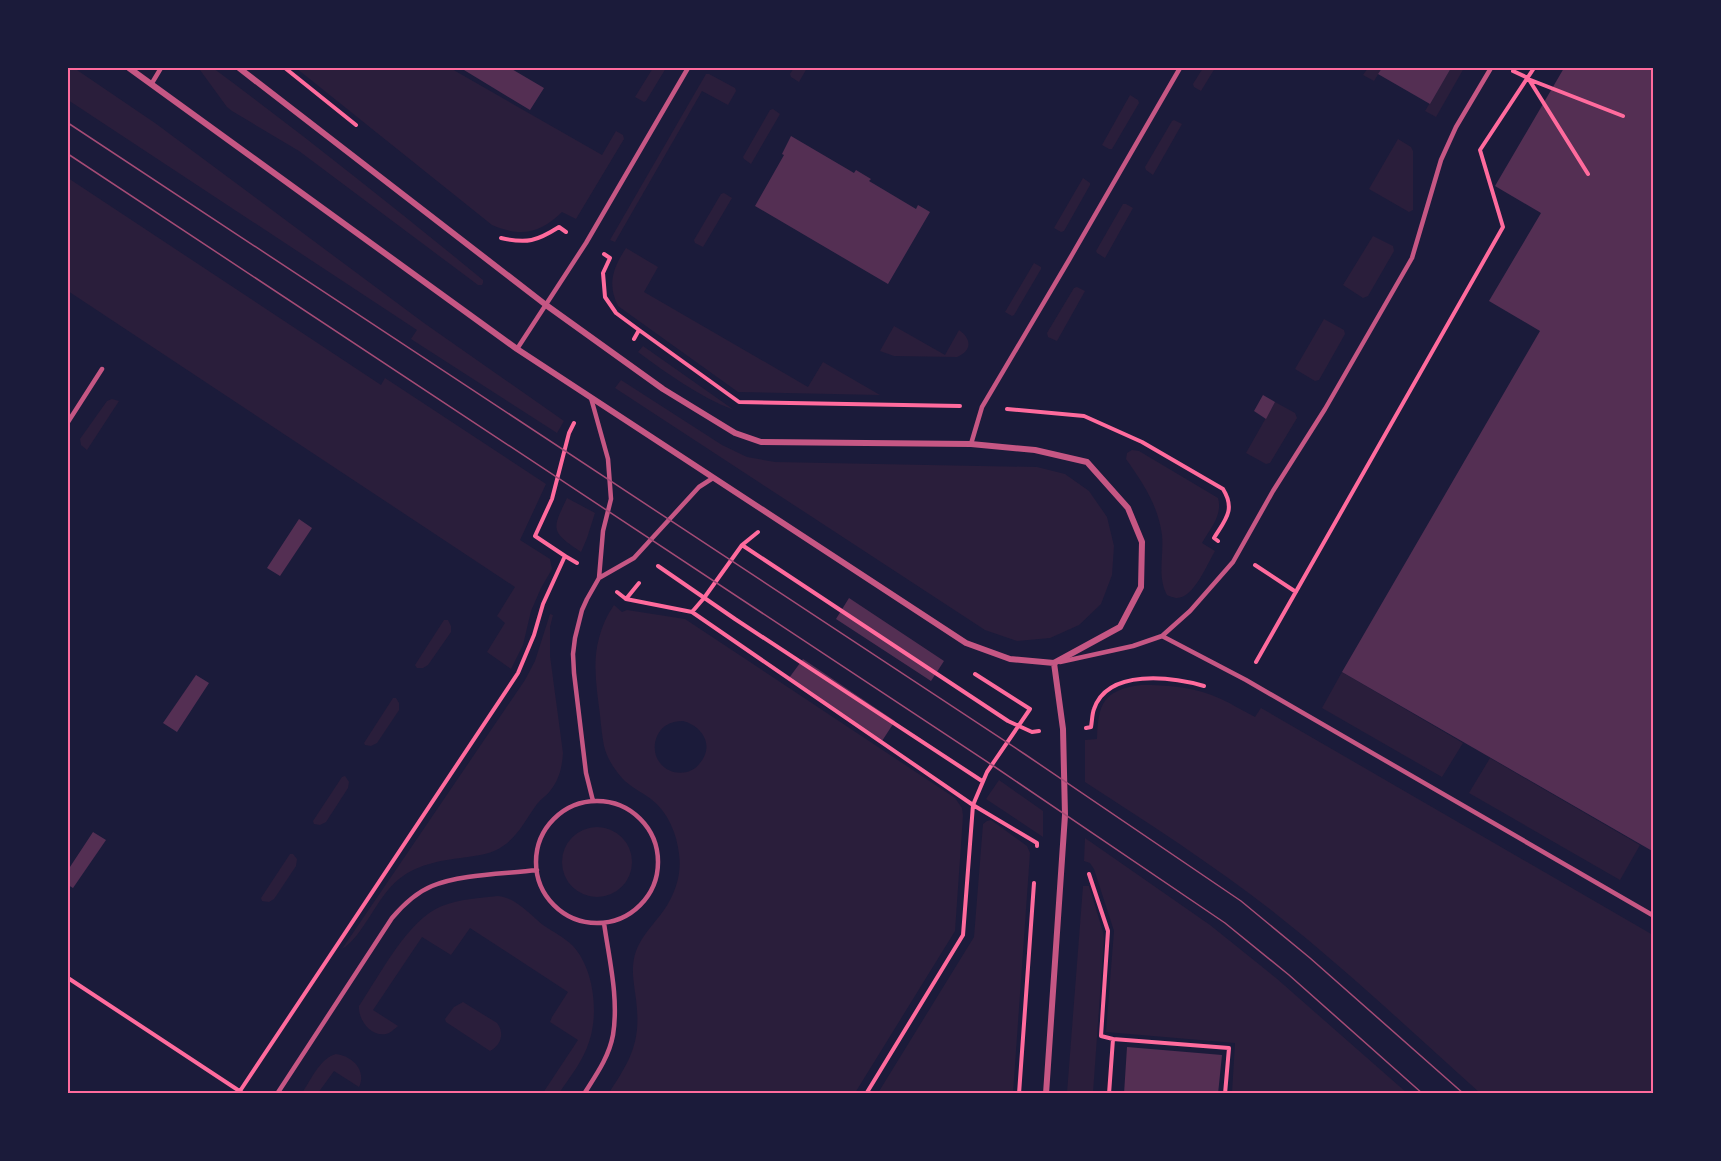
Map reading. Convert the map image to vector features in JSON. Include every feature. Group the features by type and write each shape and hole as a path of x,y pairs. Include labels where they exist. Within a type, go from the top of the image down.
{"street":[{"path":"129,68 516,349 966,643 1010,659 1054,663 1120,627 1141,587 1142,543 1128,508 1087,462 1035,450 971,444 761,442 735,433 672,394 546,305 239,68"},
{"path":"1046,1094 1066,784 1063,729 1054,663"}],"lane":[{"path":"152,83 161,68"},
{"path":"516,349 586,243 688,68"},
{"path":"971,444 982,407 1180,68"},
{"path":"1054,663 1133,646 1162,636 1190,611 1233,562 1412,258 1441,160 1456,127 1491,68"},
{"path":"68,422 102,369"},
{"path":"591,398 608,459 611,498 603,531 599,578 582,610 573,654 586,773 593,801"},
{"path":"599,578 634,558 699,488 713,478"},
{"path":"1162,636 1246,680 1653,916"},
{"path":"593,801 608,801 623,806 636,815 655,839 659,854 659,869 648,898 637,910 609,923 594,924 579,921 564,914 543,892 535,862 543,833 552,820 564,810 593,801"},
{"path":"277,1094 392,918 409,900 440,883 457,879 537,870"},
{"path":"585,1094 599,1072 613,1036 614,1001 604,923"}],"path":[{"path":"1246,680 1503,227 1480,150 1534,68"},
{"path":"1509,69 1623,116"},
{"path":"1528,78 1588,174"},
{"path":"692,612 742,544 758,532"},
{"path":"742,544 998,715 1032,732 1091,727 1094,708 1105,691 1120,682 1142,678 1184,680 1211,688"},
{"path":"626,599 692,612 973,805 1037,843 1036,852"},
{"path":"866,1094 963,935 973,805 982,781 1030,709 971,671"},
{"path":"1089,874 1108,931 1101,1036 1113,1039 1229,1048 1226,1094"},
{"path":"1019,1094 1034,882"},
{"path":"68,978 244,1094"},
{"path":"1109,1094 1113,1039"}],"shaded area":[{"path":"68,68 74,68 155,123 424,323 564,421 557,433 411,339 417,330 68,100"},
{"path":"199,68 213,68 281,120 483,280 482,285 478,285 299,151 232,111"},
{"path":"296,68 450,68 602,155 616,131 623,135 624,139 576,219 562,212 538,229 521,232 502,229 492,225"},
{"path":"653,68 666,68 644,102 635,97"},
{"path":"794,68 807,68 799,82 791,77 790,74"},
{"path":"1203,68 1215,68 1201,91 1193,84"},
{"path":"1368,68 1382,68 1374,81 1363,75"},
{"path":"1451,68 1464,68 1436,117 1425,111"},
{"path":"706,74 735,88 736,91 728,105 702,91 615,242 610,240"},
{"path":"1130,95 1139,103 1112,149 1109,149 1102,145"},
{"path":"773,109 780,114 751,164 743,157 770,110"},
{"path":"1174,120 1182,124 1153,175 1145,167"},
{"path":"1398,139 1411,147 1413,151 1413,210 1409,212 1369,189"},
{"path":"68,178 381,385 385,378 546,484 520,540 550,559 552,569 531,611 523,645 511,669 487,652 505,623 497,616 515,587 68,291"},
{"path":"1083,178 1090,185 1064,231 1061,232 1054,228"},
{"path":"724,193 732,198 703,247 694,240 721,194"},
{"path":"1123,204 1133,208 1105,258 1096,251"},
{"path":"1373,236 1393,246 1394,251 1368,296 1363,298 1343,285"},
{"path":"626,248 658,267 644,292 808,387 823,362 880,395 738,392 618,306 612,283 615,269"},
{"path":"1034,263 1041,269 1012,316 1005,312"},
{"path":"1074,288 1085,291 1057,341 1048,337 1047,333"},
{"path":"1324,319 1344,330 1345,334 1319,380 1315,381 1295,369"},
{"path":"894,326 945,355 959,330 966,337 969,345 965,352 957,357 894,356 880,351"},
{"path":"643,346 734,410 696,391 638,352"},
{"path":"621,380 722,445 747,457 775,462 1037,467 1065,474 1089,491 1107,517 1114,546 1112,575 1101,604 1079,625 1050,638 1017,641 985,630 615,388"},
{"path":"112,399 119,401 87,450 81,445 80,439 107,401"},
{"path":"1275,402 1295,413 1297,418 1270,463 1266,464 1246,453"},
{"path":"1132,450 1139,451 1218,498 1217,516 1202,543 1215,551 1194,587 1183,597 1167,595 1164,588 1160,524 1149,495 1126,459 1127,453"},
{"path":"567,498 595,513 581,552 564,539 557,529 558,517"},
{"path":"614,605 622,612 627,610 685,619 955,798 962,808 955,931 855,1093 609,1093 627,1064 634,1045 637,1010 633,973 636,951 671,897 677,883 680,861 676,839 667,817 657,804 622,778 611,763 604,746 595,667 602,629","holes":["683,721 696,727 704,737 706,743 704,756 700,763 691,770 680,773 669,770 657,759 656,738 665,726"]},
{"path":"550,614 553,615 550,627 550,656 563,753 556,783 537,804 514,837 499,849 481,855 432,863 415,869 399,879 384,895 357,935 342,949 525,680 535,661"},
{"path":"444,620 448,620 451,632 428,665 417,668 415,665"},
{"path":"1342,672 1463,743 1442,777 1322,708"},
{"path":"1141,685 1192,689 1221,699 1255,717 1261,708 1653,935 1653,1093 1480,1093 1354,979 1276,914 1206,862 1085,782 1085,740 1097,739 1099,716 1105,701 1118,691"},
{"path":"393,698 396,698 399,703 399,710 377,743 371,746 365,745 364,743"},
{"path":"1490,758 1640,845 1620,880 1469,793"},
{"path":"345,776 349,782 348,788 326,822 320,825 314,824 313,821 342,777"},
{"path":"999,780 1043,811 1043,837 986,799"},
{"path":"991,820 1027,846 1030,853 1013,1093 878,1093 974,937 983,824"},
{"path":"597,827 610,830 622,837 629,849 632,862 629,875 622,887 610,894 597,897 584,894 572,887 565,875 562,862 565,849 572,837 584,830"},
{"path":"1085,838 1210,925 1276,978 1407,1093 1232,1093 1235,1043 1106,1032 1114,931 1094,869 1090,863 1084,861"},
{"path":"290,854 297,859 296,866 274,899 269,902 262,901 261,898"},
{"path":"1083,886 1089,886 1104,939 1093,1093 1067,1093"},
{"path":"498,896 517,903 543,925 570,943 580,956 590,979 594,1018 589,1042 580,1062 559,1093 543,1093 578,1040 550,1022 568,992 470,928 451,955 422,937 373,1010 398,1026 392,1031 380,1034 370,1030 359,1011 359,1006 406,935 430,913 449,904"},
{"path":"463,1002 497,1023 501,1031 501,1038 497,1046 490,1051 446,1022 445,1019 454,1007"},
{"path":"336,1054 342,1055 356,1065 361,1075 359,1087 334,1071 318,1093 302,1093 325,1060"}],"building":[{"path":"466,68 510,68 544,88 530,110 464,70"},
{"path":"1382,68 1451,68 1430,104 1378,74"},
{"path":"1564,68 1654,68 1654,852 1342,672 1540,331 1489,301 1541,213 1495,186"},
{"path":"791,136 854,173 856,170 871,179 869,181 916,209 918,205 930,212 888,284 755,206 784,155 782,154"},
{"path":"1263,395 1275,402 1266,419 1254,411"},
{"path":"299,519 312,528 280,576 267,568"},
{"path":"849,598 944,661 931,681 836,619"},
{"path":"803,659 895,721 882,741 789,678"},
{"path":"196,675 209,683 177,732 163,723"},
{"path":"93,832 106,840 73,888 68,885 68,870"},
{"path":"1127,1047 1222,1055 1218,1094 1124,1094"}],"tram line":[{"path":"68,123 1026,755 1241,901 1310,958 1464,1094"},
{"path":"68,154 992,765 1225,923 1289,975 1423,1094"}]}
